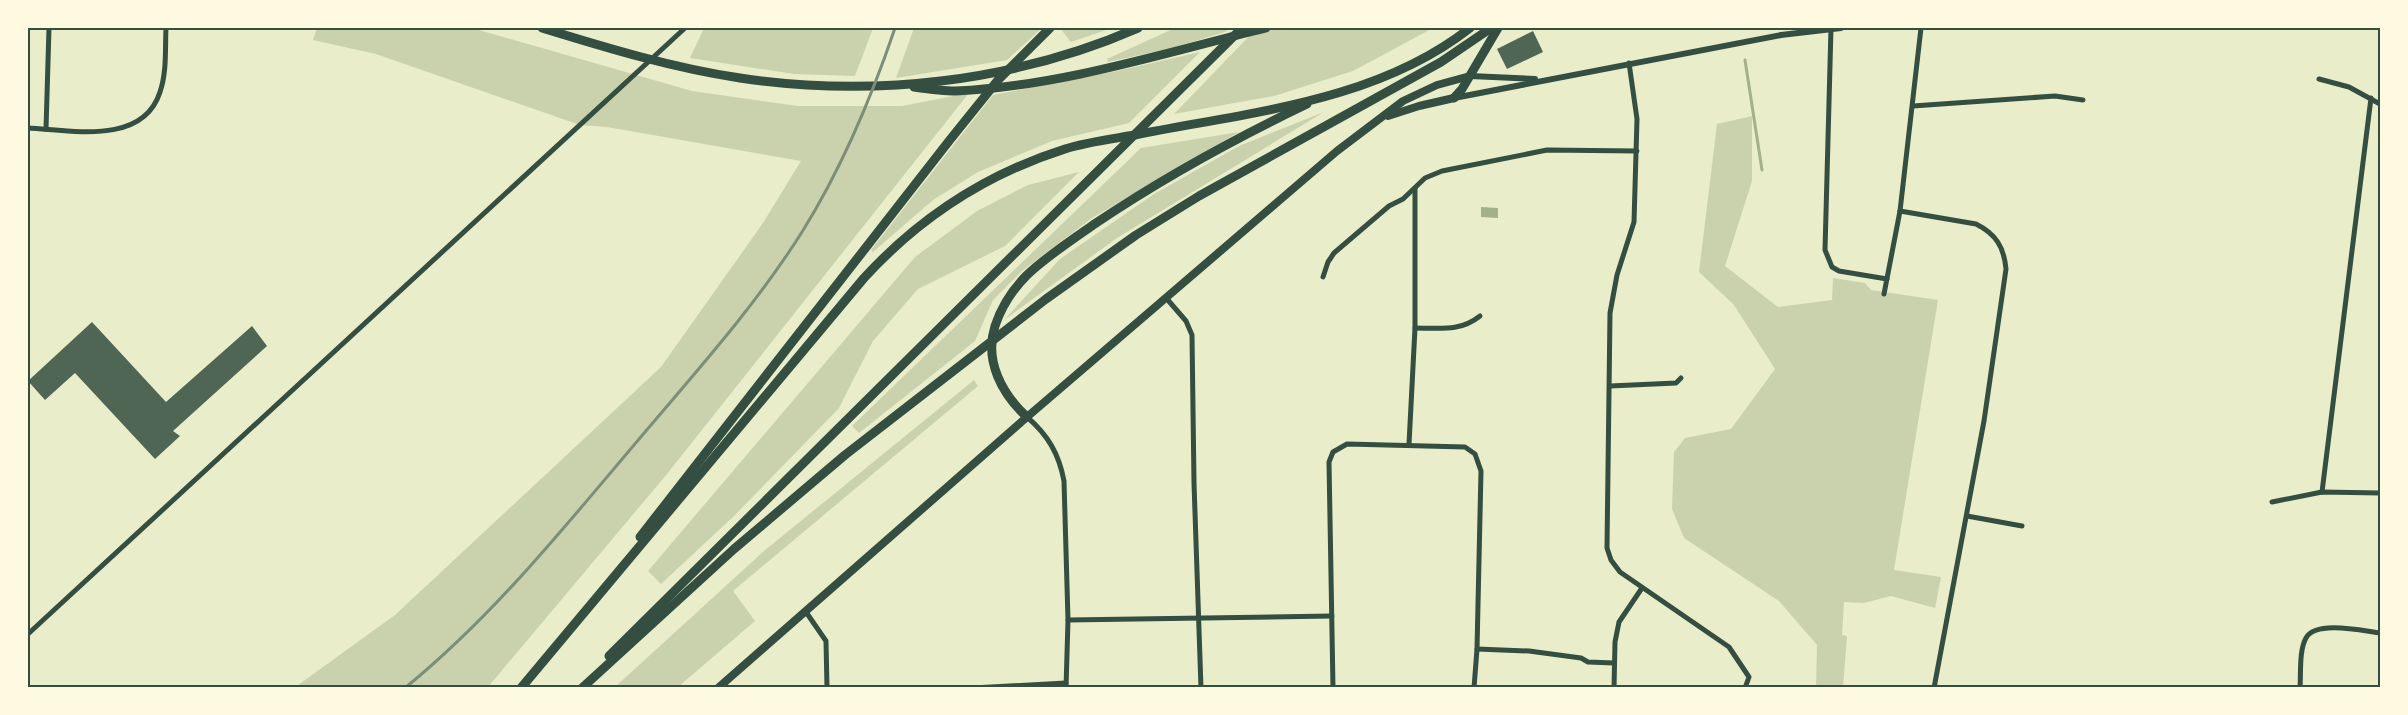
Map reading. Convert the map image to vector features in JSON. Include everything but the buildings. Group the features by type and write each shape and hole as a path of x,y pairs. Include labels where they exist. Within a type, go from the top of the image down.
{"highway":[{"path":"542,28 610,48 706,72 770,82 894,86 954,91 1030,81 1120,65 1266,28"},
{"path":"590,604 686,476 949,140 998,80 1050,28"},
{"path":"894,86 967,78 1050,59 1138,28"},
{"path":"578,688 792,472 1242,28"},
{"path":"1027,417 1008,395 992,360 995,325 1007,301 1026,276 1088,229 1176,173 1321,98 1389,74 1433,52 1470,28"},
{"path":"582,688 734,549 838,461 960,364 1046,299 1136,235 1199,196 1441,62 1490,28"},
{"path":"1454,98 1470,76 1498,28"},
{"path":"521,688 864,278 901,241 944,207 992,178 1067,148 1321,98"}],"main road":[{"path":"718,688 1027,417 1167,299 1322,164 1403,101 1426,89 1470,76"},
{"path":"1381,118 1419,106 1454,98"}],"street":[{"path":"46,129 50,28"},
{"path":"28,128 117,130 127,127 148,112 155,104 163,81 166,28"},
{"path":"28,634 685,28"},
{"path":"1831,28 1825,250 1830,263 1839,271 1887,279"},
{"path":"1454,98 1781,35 1842,28"},
{"path":"1884,294 1900,211 1921,28"},
{"path":"1630,63 1637,114 1634,222 1617,275 1610,313 1607,548 1611,560 1620,572 1729,648 1749,677 1745,688"},
{"path":"1470,76 1521,80 1549,79"},
{"path":"2319,79 2349,87 2380,104"},
{"path":"1913,106 2055,96 2083,100"},
{"path":"2322,492 2371,98"},
{"path":"1323,277 1334,253 1389,206 1403,199 1425,178 1442,171 1547,150 1637,152"},
{"path":"1409,444 1415,328 1415,188"},
{"path":"1900,211 1976,224 1994,236 2000,244 2005,256 2006,269 1967,516 1942,636 1934,688"},
{"path":"1167,299 1186,322 1192,335 1194,483 1201,688"},
{"path":"1415,328 1455,329 1470,324 1480,316"},
{"path":"1610,386 1676,384 1681,378"},
{"path":"973,688 1066,685 1068,620 1064,481 1054,448 1042,429 1027,417"},
{"path":"1333,688 1329,462 1333,452 1347,444 1409,444 1465,447 1475,454 1481,471 1477,649 1474,688"},
{"path":"2272,502 2322,492 2380,493"},
{"path":"1967,516 2022,526"},
{"path":"1614,688 1614,663 1619,622 1642,588"},
{"path":"806,612 826,641 827,688"},
{"path":"1068,620 1200,616 1332,616"},
{"path":"2300,688 2304,644 2307,636 2314,630 2324,627 2380,633"},
{"path":"1477,649 1529,651 1581,658 1588,662 1614,663"}],"shaded area":[{"path":"317,28 472,28 692,91 798,106 902,106 969,93 667,474 488,687 294,688 395,615 661,367 763,223 801,161 607,127 580,125 376,54 313,40"},
{"path":"704,28 873,28 855,76 794,74 690,58"},
{"path":"914,28 1042,28 1007,60 896,78"},
{"path":"1060,28 1112,28 1071,42"},
{"path":"1175,28 1230,28 1225,32 1172,48 1108,62 1107,59"},
{"path":"1257,28 1433,28 1353,71 1274,96 1174,114"},
{"path":"1200,52 1129,123 1052,141 978,172 933,200 873,252 871,250 993,95 1117,71"},
{"path":"1324,112 1117,238 1004,320 1060,259 1154,194 1239,146"},
{"path":"1752,116 1752,181 1725,266 1778,307 1832,300 1833,278 1865,283 1871,290 1938,300 1894,570 1941,577 1935,608 1891,596 1864,603 1844,602 1842,635 1847,636 1843,687 1816,687 1817,645 1779,601 1684,538 1672,509 1674,452 1685,438 1731,429 1775,369 1734,305 1699,272 1717,124"},
{"path":"1239,132 1092,218 1022,271 993,300 975,341 859,433 852,426 1141,148"},
{"path":"1079,172 1005,246 918,289 873,341 839,408 734,516 661,584 648,571 915,257 977,211 1028,185"},
{"path":"1481,207 1498,208 1498,218 1481,217"},
{"path":"974,380 978,386 733,591 755,621 678,687 615,687 764,551"}],"waterway":[{"path":"1745,60 1762,170"}],"railway":[{"path":"405,688 492,607 572,519 693,376 761,291 802,232 843,158 866,107 895,28"}]}
